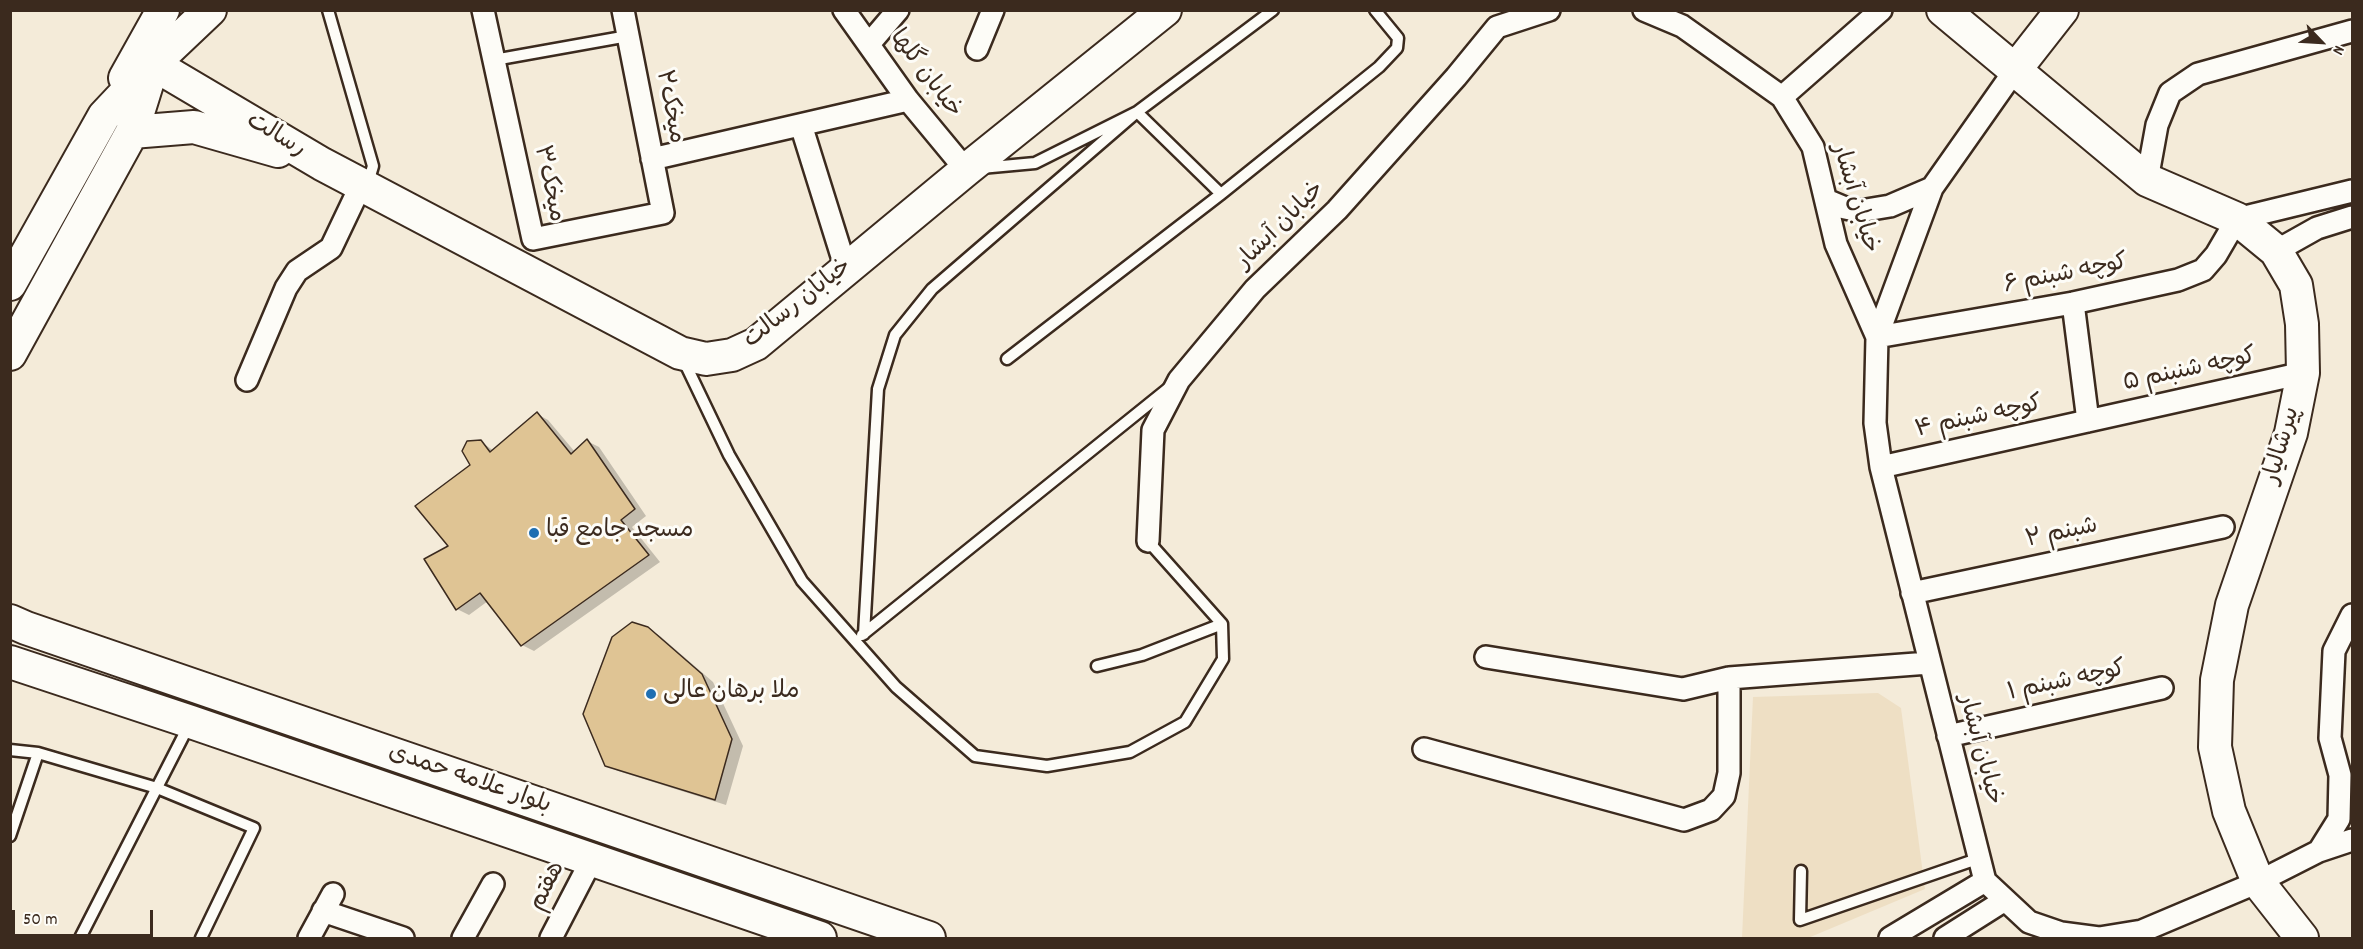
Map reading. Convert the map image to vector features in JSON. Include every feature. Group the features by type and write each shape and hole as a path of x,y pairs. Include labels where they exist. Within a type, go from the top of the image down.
{"street":[{"path":"10,284 163,10"},
{"path":"104,116 153,64 210,10"},
{"name":"میخک۳","path":"483,10 533,239 663,213"},
{"name":"میخک۲","path":"623,10 663,213"},
{"name":"خیابان گلها","path":"843,10 908,100 966,170"},
{"path":"869,44 897,10"},
{"path":"977,49 993,10"},
{"name":"خیابان رسالت","path":"322,165 680,353 706,359 732,355 756,344 966,170 1165,10"},
{"name":"خیابان آبشار","path":"1148,540 1153,430 1179,380 1255,289 1337,210 1456,77 1497,27 1549,10"},
{"name":"خیابان آبشار","path":"1644,10 1682,26 1782,97 1813,147 1836,243 1877,337"},
{"path":"1782,97 1881,10"},
{"name":"پیرشالیار","path":"1943,10 2147,180 2237,219 2276,251 2296,285 2302,324 2303,373 2291,434 2232,605 2217,680 2215,747 2229,811 2258,882 2302,939"},
{"path":"2015,70 2062,10"},
{"path":"2147,180 2157,125 2170,93 2198,74 2352,31"},
{"path":"10,354 132,132 153,64"},
{"name":"رسالت","path":"153,64 322,165"},
{"name":"خیابان آبشار","path":"1985,881 1881,467 1875,423 1877,337 1932,188 2015,70"},
{"path":"652,159 908,100"},
{"path":"801,125 846,269"},
{"name":"رسالت","path":"132,132 194,127 322,165"},
{"path":"246,380 286,288 297,271 331,248 361,185"},
{"path":"1826,200 1860,211 1890,206 1932,188"},
{"path":"2237,219 2352,191"},
{"path":"2276,251 2317,228 2352,217"},
{"name":"کوچه شبنم ۶","path":"1877,337 2073,303 2178,280 2203,270 2216,255 2237,219"},
{"path":"2073,303 2088,421"},
{"name":"کوچه شنبنم ۵","path":"2088,421 2303,373"},
{"name":"کوچه شبنم ۴","path":"1881,467 2088,421"},
{"name":"شبنم ۲","path":"1912,593 2223,527"},
{"path":"2319,851 2339,819 2340,775 2330,738 2334,651 2352,615"},
{"name":"بلوار علامه حمدی","path":"14,645 191,722 820,939"},
{"name":"بلوار علامه حمدی","path":"14,645 929,939"},
{"path":"1486,657 1683,689 1729,678 1929,663"},
{"path":"1424,749 1684,820 1711,810 1724,796 1728,773 1729,678"},
{"name":"کوچه شبنم ۱","path":"1948,735 2162,688"},
{"path":"1890,939 1985,881 2029,922 2061,933 2099,938 2142,931 2258,882 2319,851 2352,840"},
{"name":"هفتم","path":"551,939 592,859"},
{"path":"463,939 494,884"},
{"path":"1945,939 2005,900"},
{"path":"309,939 328,903 403,939"}],"lane":[{"path":"328,10 373,166 370,176 361,185"},
{"path":"864,634 878,389 895,335 941,281 1137,112 1274,10"},
{"path":"1007,359 1221,194 1379,66 1397,48 1398,38 1375,10"},
{"path":"494,60 628,36"},
{"path":"966,170 1035,163 1137,112"},
{"path":"1137,112 1221,194"},
{"path":"680,353 729,455 802,581 896,687 975,756 1047,766 1130,752 1185,722 1223,660 1222,624 1148,540"},
{"path":"854,641 1179,380"},
{"path":"1097,666 1142,655 1222,624"},
{"path":"80,939 191,722"},
{"path":"10,750 38,753 157,788 254,828 201,939"},
{"path":"10,836 38,753"},
{"path":"1801,871 1800,920 1980,858"}],"shaded area":[{"path":"1878,693 1901,708 1925,889 1808,938 1742,938 1753,697"}],"building":[{"name":"مسجد جامع قبا","path":"537,412 571,454 587,439 635,509 621,520 649,555 521,646 480,593 456,610 424,559 448,546 415,506 470,465 462,451 467,441 481,440 490,452"},
{"name":"ملا برهان عالی","path":"632,622 648,627 702,674 732,739 715,800 605,766 583,714 612,637"}],"place":[{"name":"مسجد جامع قبا","path":"534,533"},
{"name":"ملا برهان عالی","path":"651,694"}]}
